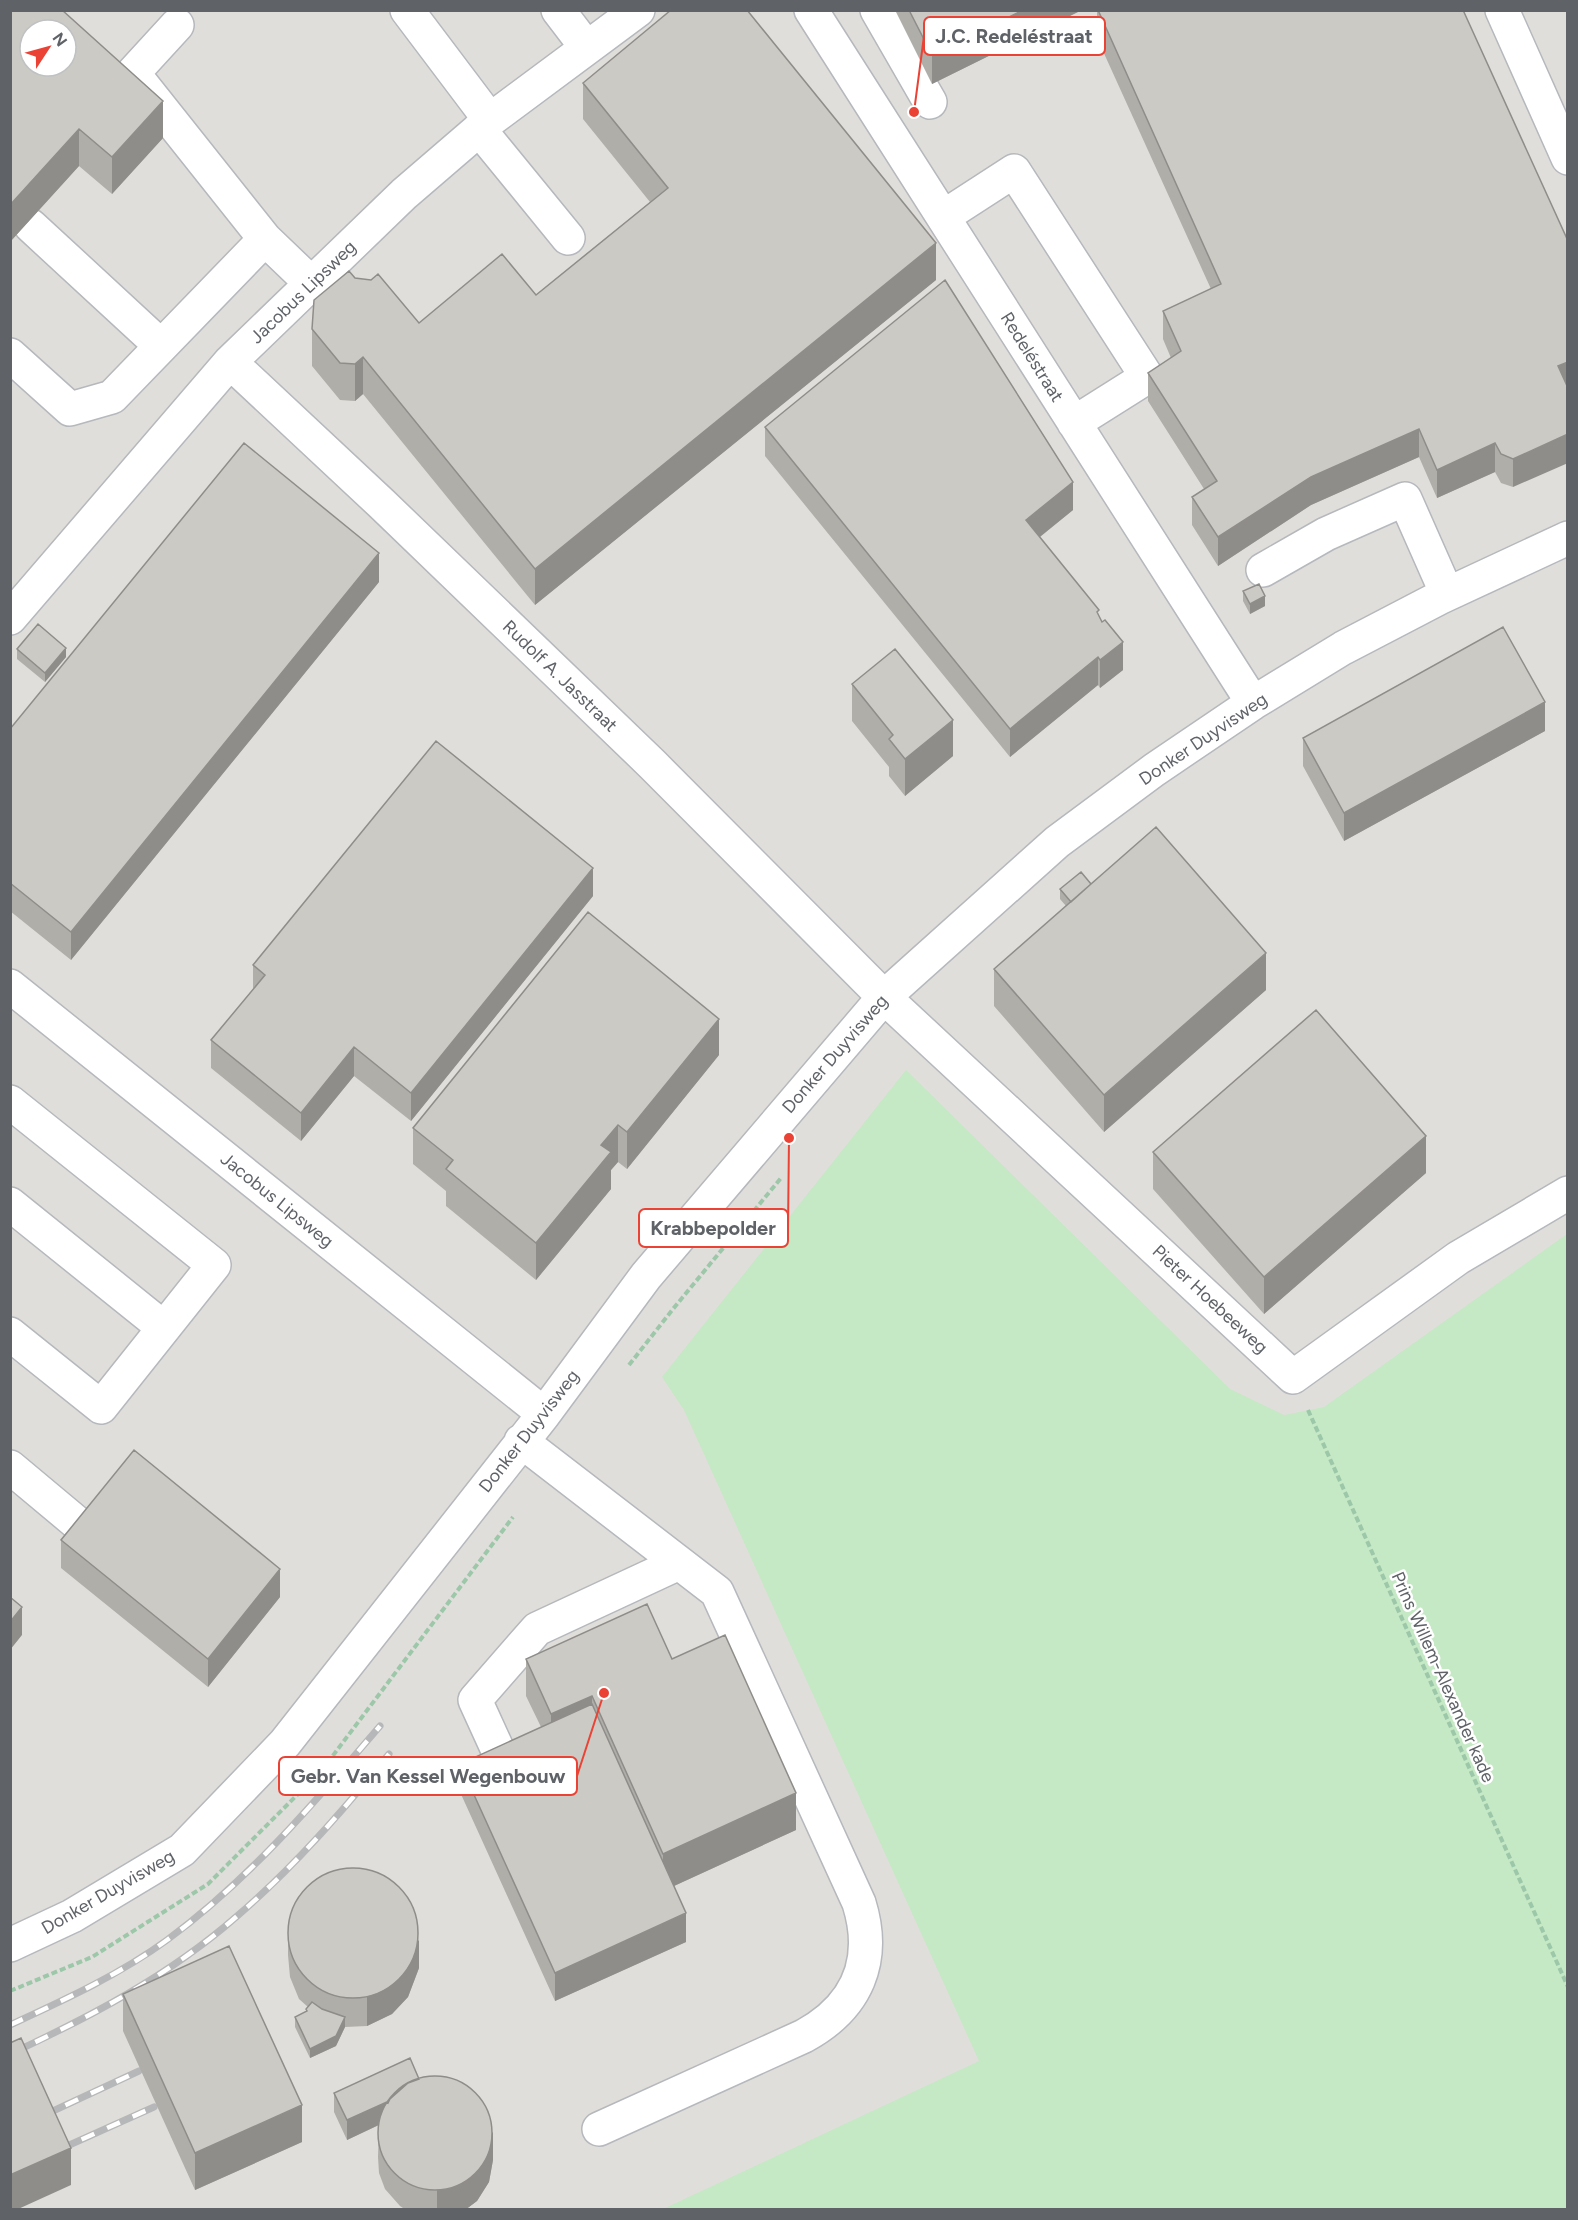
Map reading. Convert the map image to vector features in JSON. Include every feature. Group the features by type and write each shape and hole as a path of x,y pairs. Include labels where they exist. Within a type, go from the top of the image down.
{"street":[{"path":"406,10 568,238"},
{"path":"558,10 587,48"},
{"name":"Jacobus Lipsweg","path":"17,598 230,363 404,194 485,124 638,10"},
{"name":"Redeléstraat","path":"811,10 1253,703"},
{"path":"877,10 930,102"},
{"path":"1502,10 1568,158"},
{"path":"177,25 133,73 264,239 311,284"},
{"path":"943,217 1014,171 1147,377 1074,423"},
{"path":"31,226 161,346"},
{"path":"10,355 70,409 112,397 264,239"},
{"name":"Rudolf A. Jasstraat","path":"230,363 382,504 652,764 884,997"},
{"path":"1263,570 1326,534 1405,499 1447,594"},
{"name":"Donker Duyvisweg","path":"10,1945 72,1916 182,1850 285,1743 544,1414 646,1276 884,997 1057,842 1154,770 1253,703 1343,648 1447,594 1568,538"},
{"name":"Jacobus Lipsweg","path":"10,986 544,1414"},
{"name":"Pieter Hoebeeweg","path":"884,997 1293,1377"},
{"path":"10,1102 214,1265 101,1407 10,1334"},
{"path":"1293,1377 1458,1258 1568,1193"},
{"path":"10,1204 164,1328"},
{"path":"521,1441 717,1592 859,1903 865,1922 866,1942 859,1979 850,1997 822,2027 599,2128"},
{"path":"10,1467 77,1523"},
{"path":"506,1768 475,1700 537,1629 679,1563"}],"path":[{"path":"672,1309 784,1174"},
{"name":"Prins Willem-Alexander kade","path":"1293,1377 1568,1987"}],"shaded area":[{"path":"11,11 1567,11 1567,2209 11,2209"}],"green space":[{"path":"906,1070 1230,1389 1284,1415 1324,1407 1567,1234 1567,2209 663,2209 979,2061 684,1410 662,1377"}],"building":[{"path":"10,10 62,10 71,18 18,18 18,78 78,78 78,24 163,101 112,157 79,129 10,205"},
{"path":"671,10 747,10 936,243 535,569 363,357 355,364 340,363 312,329 314,300 349,271 355,278 371,280 378,274 419,323 502,254 536,295 668,188 583,83"},
{"path":"909,10 1023,10 932,55"},
{"path":"1098,10 1463,10 1568,241 1568,362 1558,366 1568,388 1568,434 1513,459 1501,454 1495,443 1437,470 1419,429 1311,477 1218,537 1192,497 1217,481 1148,373 1181,351 1163,311 1221,284"},
{"path":"945,280 1073,482 1026,520 1099,610 1097,612 1102,622 1105,620 1123,642 1100,660 1098,657 1010,729 765,427"},
{"path":"244,443 379,553 71,932 10,883 10,729"},
{"path":"1259,584 1265,596 1250,604 1243,591"},
{"path":"38,624 66,648 45,673 17,649"},
{"path":"1503,627 1545,702 1344,813 1303,738"},
{"path":"895,649 953,720 905,759 889,739 893,735 852,684"},
{"path":"436,741 593,868 411,1093 354,1047 301,1113 211,1040 265,975 253,965"},
{"path":"1156,827 1266,953 1104,1095 994,969"},
{"path":"1081,872 1091,884 1071,902 1060,889"},
{"path":"588,912 719,1019 627,1132 618,1125 601,1145 611,1152 536,1243 446,1169 453,1160 413,1128"},
{"path":"1316,1010 1426,1136 1264,1277 1153,1152"},
{"path":"134,1450 280,1569 208,1659 61,1540"},
{"path":"10,1597 22,1607 10,1622"},
{"path":"647,1604 672,1659 725,1635 796,1793 663,1854 592,1696 551,1714 526,1659"},
{"path":"592,1704 686,1913 555,1973 460,1764"},
{"path":"353,1868 378,1873 399,1887 413,1908 418,1933 413,1958 399,1979 378,1993 353,1998 328,1993 307,1979 293,1958 288,1933 293,1908 307,1887 328,1873"},
{"path":"229,1946 302,2105 195,2153 123,1994"},
{"path":"312,2002 322,2009 345,2017 336,2036 310,2049 295,2017 307,2011 306,2009"},
{"path":"21,2038 71,2148 10,2175 10,2043"},
{"path":"410,2058 419,2079 408,2083 388,2103 347,2120 334,2093"},
{"path":"435,2076 457,2081 475,2093 487,2111 492,2133 487,2155 475,2173 457,2185 435,2190 413,2185 395,2173 383,2155 378,2133 383,2111 395,2093 413,2081"}],"railway":[{"path":"10,2025 130,1965 197,1916 226,1892 280,1839 380,1726"},
{"path":"10,2054 99,2010 157,1976 211,1938 297,1859 389,1754"},
{"path":"40,2117 139,2071"},
{"path":"56,2151 154,2107"}],"place":[{"name":"J.C. Redeléstraat","path":"914,112"},
{"name":"Krabbepolder","path":"789,1138"},
{"name":"Gebr. Van Kessel Wegenbouw","path":"604,1693"}]}
